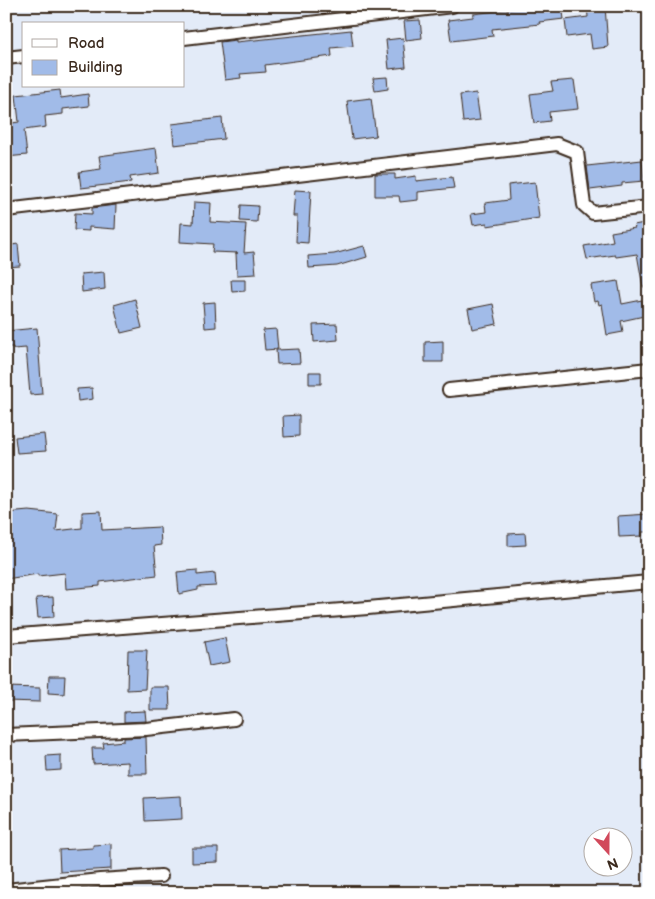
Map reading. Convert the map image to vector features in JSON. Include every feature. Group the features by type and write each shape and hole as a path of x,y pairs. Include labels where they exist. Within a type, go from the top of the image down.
{"street":[{"path":"185,38 452,6"},
{"path":"6,58 22,56"},
{"path":"6,210 557,144 577,152 584,205 594,213 649,207"},
{"path":"449,390 649,369"},
{"path":"6,636 368,608 649,582"},
{"path":"6,735 146,729 234,719"},
{"path":"6,890 100,880 161,876"}],"building":[{"path":"536,6 562,6 564,19 539,22 540,24 492,29 493,36 451,41 448,20 473,17 473,14"},
{"path":"587,6 605,6 608,47 592,49 590,34 567,37 565,20 588,17"},
{"path":"420,20 422,38 406,40 404,21"},
{"path":"351,30 353,46 331,48 332,56 265,65 266,72 240,74 241,78 225,80 220,42"},
{"path":"403,38 406,67 389,69 386,40"},
{"path":"387,77 388,89 375,91 373,78"},
{"path":"574,80 578,109 549,112 550,121 534,123 530,94 553,91 551,82"},
{"path":"60,90 61,98 88,94 89,106 63,109 63,114 45,116 46,127 24,130 27,155 6,157 6,124 19,122 16,95"},
{"path":"476,93 480,120 463,122 460,95"},
{"path":"371,98 376,136 352,139 347,101"},
{"path":"222,118 224,139 174,145 172,124"},
{"path":"156,148 159,173 130,177 131,182 81,188 79,172 101,169 99,156"},
{"path":"642,160 644,181 622,183 622,186 590,190 587,166"},
{"path":"375,174 395,174 395,179 416,176 416,181 452,177 454,188 418,192 418,200 400,202 399,196 375,196"},
{"path":"535,182 539,218 487,226 487,223 473,225 471,214 486,212 485,203 509,200 508,185"},
{"path":"295,190 311,191 308,243 296,242 297,216 293,216"},
{"path":"194,202 211,203 210,222 246,224 244,253 254,252 256,274 237,275 236,253 238,253 212,252 213,244 180,242 181,223 193,224"},
{"path":"116,205 115,229 89,227 89,231 74,230 75,213 92,214 92,208"},
{"path":"241,205 258,206 257,222 240,221"},
{"path":"649,222 649,287 643,287 637,254 587,259 584,246 613,241 611,232 635,228 634,225"},
{"path":"18,244 20,266 6,267 6,246"},
{"path":"364,246 367,257 337,266 309,268 308,256 334,254"},
{"path":"104,272 105,289 82,292 81,274"},
{"path":"231,280 245,280 245,291 232,292"},
{"path":"618,281 622,304 642,300 644,316 621,321 623,332 607,335 602,304 599,305 598,301 594,302 591,285"},
{"path":"135,299 142,328 121,333 114,305"},
{"path":"215,302 216,327 205,328 203,303"},
{"path":"493,304 497,324 472,329 468,309"},
{"path":"337,324 338,340 314,342 313,325"},
{"path":"37,328 42,394 30,395 26,348 13,349 13,347 6,347 6,331"},
{"path":"276,329 278,349 265,350 263,330"},
{"path":"443,341 443,362 425,362 425,342"},
{"path":"299,349 300,363 277,364 276,350"},
{"path":"309,372 321,372 321,384 309,384"},
{"path":"92,388 93,399 78,401 77,389"},
{"path":"299,415 299,436 284,437 283,416"},
{"path":"44,434 46,451 17,453 15,437"},
{"path":"29,511 58,514 56,531 82,528 82,512 101,511 102,530 160,527 161,545 154,546 157,575 100,582 100,586 66,589 65,573 38,576 38,574 6,579 6,513"},
{"path":"649,514 649,532 642,532 642,536 619,537 618,516"},
{"path":"525,533 526,545 508,546 508,534"},
{"path":"197,570 197,575 215,573 216,586 198,587 198,590 179,594 177,572"},
{"path":"53,597 54,617 38,618 36,598"},
{"path":"225,638 230,662 209,666 204,642"},
{"path":"128,650 147,650 145,689 127,690"},
{"path":"49,676 65,676 64,694 48,693"},
{"path":"6,687 40,688 40,702 6,701"},
{"path":"150,687 169,687 170,710 150,710"},
{"path":"145,711 146,721 124,722 124,712"},
{"path":"146,737 147,774 128,774 128,762 93,764 92,748 104,748 103,743 124,741 124,738"},
{"path":"61,755 61,770 47,771 46,756"},
{"path":"181,796 182,819 145,821 144,798"},
{"path":"111,844 111,869 60,872 59,850 93,848 93,845"},
{"path":"192,848 218,848 218,862 192,863"}]}
